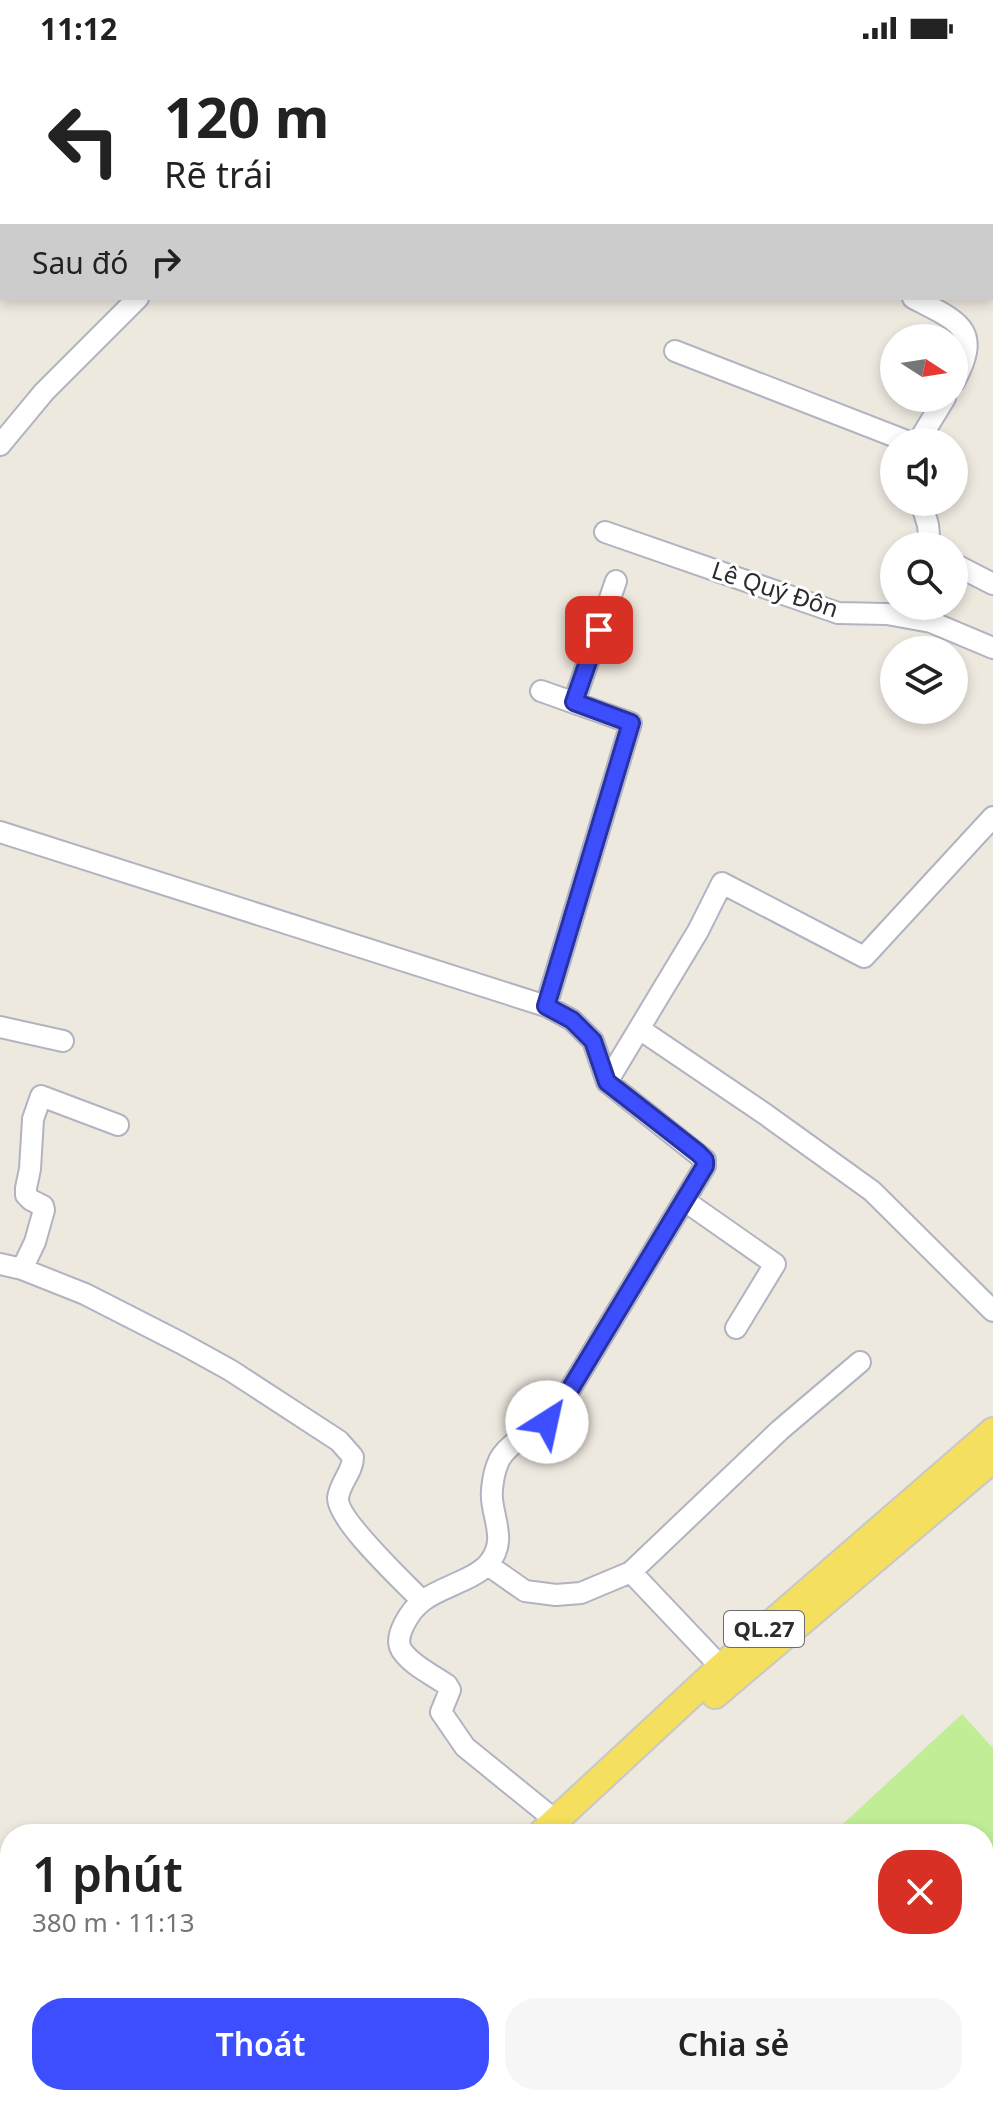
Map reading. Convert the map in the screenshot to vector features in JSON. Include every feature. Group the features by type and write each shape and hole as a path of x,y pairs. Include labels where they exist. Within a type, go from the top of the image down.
{"main road":[{"name":"QL.27","path":"559,1824 721,1667 993,1431"},
{"name":"QL.27","path":"560,1824 665,1739 993,1459"}],"street":[{"path":"0,445 44,392 136,300"},
{"path":"916,300 958,324"},
{"path":"675,351 880,431"},
{"name":"Lê Quý Đôn","path":"605,532 838,613 880,614"},
{"path":"968,571 993,584"},
{"path":"574,702 616,581"},
{"name":"Lê Quý Đôn","path":"940,620 993,648"},
{"path":"541,691 631,723 546,1006"},
{"path":"607,1082 641,1030 722,883 864,957 993,817"},
{"path":"0,832 546,1006 572,1020 593,1041 607,1082 705,1160 705,1166 685,1201 557,1411 547,1422 503,1452 491,1498 499,1528 498,1539 488,1565 422,1601 403,1627 399,1648 405,1656 447,1685 450,1690 441,1712 465,1747 549,1824"},
{"path":"0,1027 63,1041"},
{"path":"641,1030 872,1191 993,1311"},
{"path":"22,1269 35,1242 44,1210 43,1206 26,1195 33,1119 41,1096 118,1125"},
{"path":"685,1201 775,1264 736,1328"},
{"path":"0,1264 22,1269 85,1294 230,1370 348,1448 353,1465 340,1488 339,1508 349,1524 422,1601"},
{"path":"488,1565 525,1591 556,1595 581,1593 631,1572 780,1430 860,1362"},
{"path":"631,1572 721,1667"}],"green space":[{"path":"962,1714 993,1748 993,1824 843,1824"}],"route":[{"path":"547,1422 557,1411 705,1166 705,1160 698,1153 607,1082 593,1041 572,1020 546,1006 631,723 574,702 599,630"}]}
